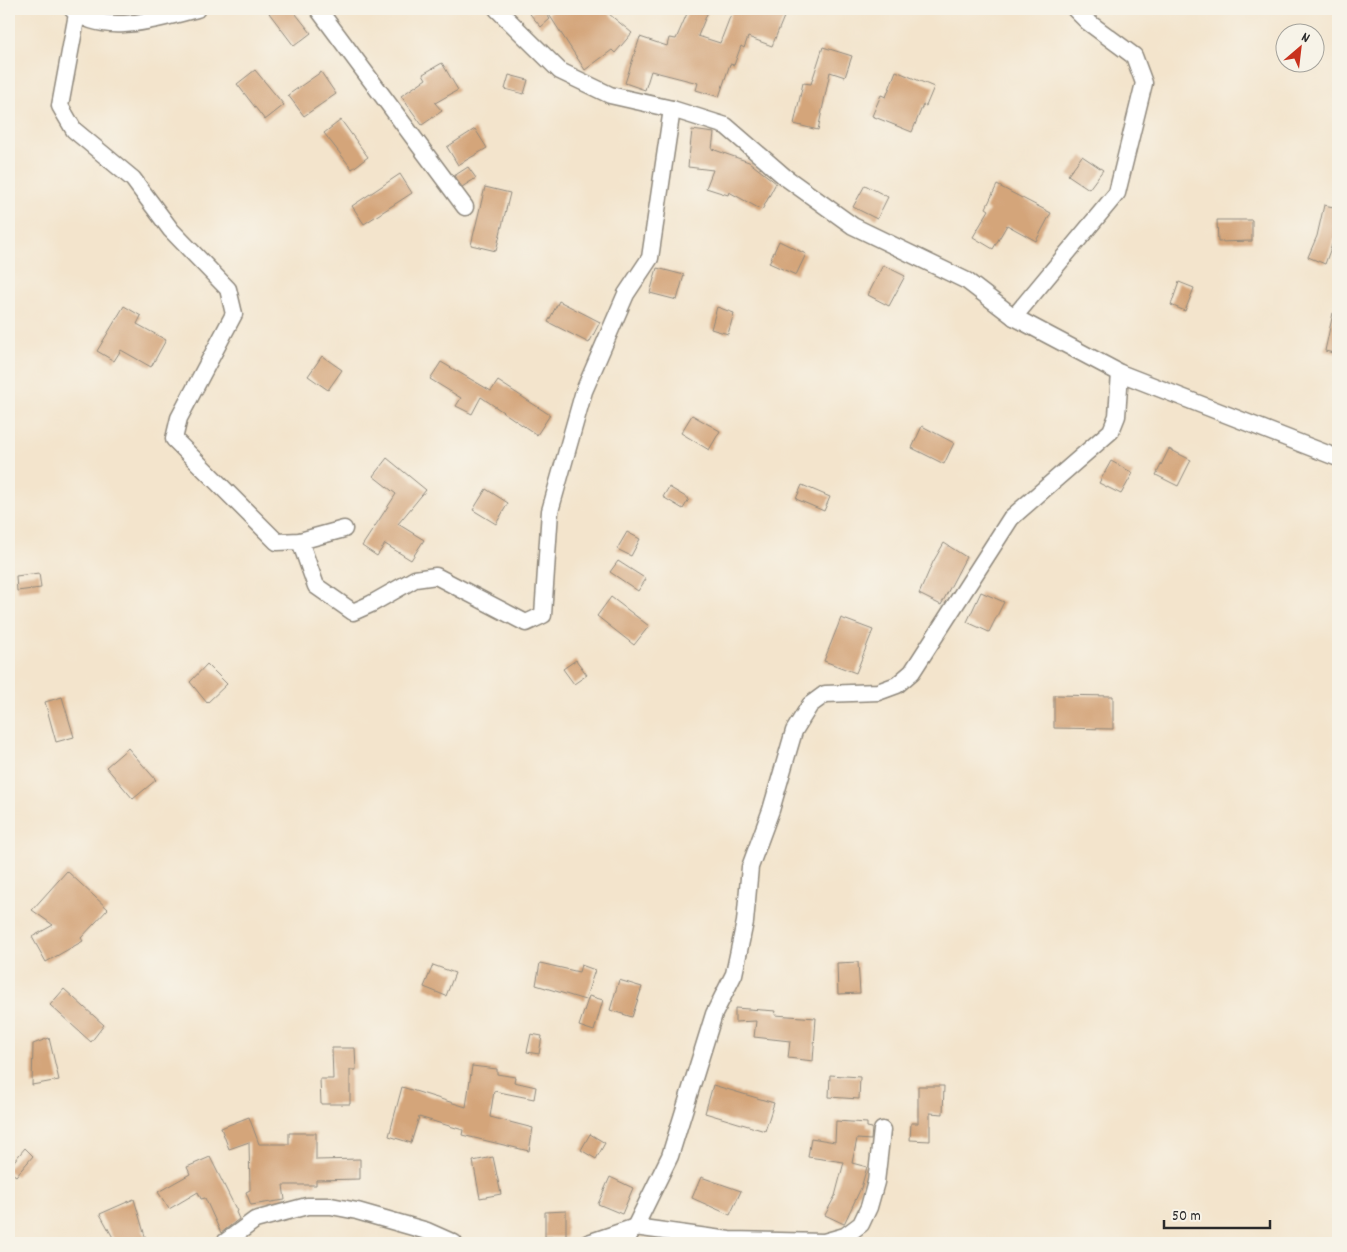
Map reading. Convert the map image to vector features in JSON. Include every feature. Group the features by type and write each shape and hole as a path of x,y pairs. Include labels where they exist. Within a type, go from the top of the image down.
{"street":[{"path":"197,9 140,24 98,23 74,11 60,106 74,130 134,179 171,230 228,289 234,314 180,418 174,439 277,542 300,541 344,529"},
{"path":"318,9 465,207"},
{"path":"497,9 521,30 560,72 610,95 672,109 726,126 785,176 853,226 967,281 1014,317 1120,374 1338,458"},
{"path":"1014,317 1117,193 1144,83 1134,56 1088,22 1075,9"},
{"path":"300,541 316,586 353,612 415,579 436,576 526,622 544,614 550,511 584,391 626,294 650,258 672,109"},
{"path":"623,1243 635,1227 670,1156 714,1014 734,974 745,922 750,867 771,810 794,731 810,705 826,694 878,692 897,685 912,672 1011,518 1111,431 1117,416 1120,374"},
{"path":"588,1243 635,1227 729,1240 824,1242 845,1236 860,1224 869,1207 876,1182 882,1130"},
{"path":"224,1243 255,1220 307,1206 331,1206 357,1211 427,1231 454,1243"}],"building":[{"path":"276,9 292,9 311,33 294,46 269,13"},
{"path":"536,9 542,9 550,19 541,27 530,14"},
{"path":"555,9 603,9 632,33 615,53 612,50 585,70 548,13"},
{"path":"689,9 709,9 698,36 720,43 733,9 778,9 786,12 772,46 748,37 744,48 741,46 734,65 730,64 719,97 696,90 698,83 651,71 645,90 625,83 640,37 667,46 669,38 676,39"},
{"path":"823,47 852,56 845,77 830,72 818,130 794,124 803,83 811,84"},
{"path":"442,63 458,90 435,103 442,111 422,125 401,96 426,79 423,74"},
{"path":"255,70 284,105 265,120 237,84"},
{"path":"896,71 934,87 926,106 923,105 912,132 872,116 881,95 886,97"},
{"path":"321,72 336,94 304,116 288,95"},
{"path":"509,75 528,80 524,94 505,89"},
{"path":"341,120 368,157 352,169 324,133"},
{"path":"475,129 487,148 458,165 447,147"},
{"path":"692,130 714,133 712,149 749,162 776,183 762,210 729,192 728,195 706,188 713,170 688,167"},
{"path":"1082,156 1103,170 1089,189 1068,175"},
{"path":"468,167 476,178 462,187 454,176"},
{"path":"400,174 412,193 364,224 352,206"},
{"path":"865,185 888,197 877,219 853,207"},
{"path":"997,185 1051,213 1036,241 1007,225 993,249 973,237 989,210 986,208"},
{"path":"485,187 510,193 496,251 471,245"},
{"path":"1324,205 1338,208 1338,235 1336,234 1325,264 1308,257 1317,236"},
{"path":"1217,220 1252,220 1252,241 1218,242"},
{"path":"779,241 806,254 796,275 769,263"},
{"path":"883,265 905,276 889,306 868,295"},
{"path":"657,268 684,275 677,300 650,293"},
{"path":"1179,282 1194,288 1185,311 1171,305"},
{"path":"559,301 600,322 589,343 548,322"},
{"path":"124,306 141,316 137,324 166,340 151,367 121,350 114,361 97,351"},
{"path":"717,307 734,313 728,334 711,329"},
{"path":"1333,313 1338,314 1338,354 1325,351"},
{"path":"322,356 342,370 328,390 308,376"},
{"path":"441,362 491,391 498,381 550,415 537,435 481,397 472,414 456,406 461,398 430,379"},
{"path":"692,415 720,431 709,450 681,433"},
{"path":"922,426 954,443 944,464 912,448"},
{"path":"1169,449 1191,460 1178,486 1156,475"},
{"path":"387,458 426,490 398,524 424,540 411,560 385,544 377,556 362,546 396,494 373,476"},
{"path":"1111,461 1133,473 1121,494 1099,483"},
{"path":"802,485 830,497 824,511 796,499"},
{"path":"669,487 689,499 683,509 663,497"},
{"path":"486,489 508,503 496,524 473,510"},
{"path":"627,532 640,539 631,556 617,549"},
{"path":"944,543 966,557 941,605 919,594 933,562"},
{"path":"618,561 646,579 638,591 610,572"},
{"path":"39,573 41,588 17,591 16,576"},
{"path":"981,592 1004,602 989,632 967,622"},
{"path":"611,597 649,626 634,645 597,616"},
{"path":"841,618 873,630 856,673 824,661"},
{"path":"576,660 587,675 574,684 563,669"},
{"path":"207,664 227,684 207,703 190,682"},
{"path":"1054,695 1113,696 1113,729 1054,728"},
{"path":"62,697 74,737 56,742 45,702"},
{"path":"128,748 156,780 133,799 106,767"},
{"path":"67,871 108,909 81,938 83,941 46,962 32,937 53,925 32,910"},
{"path":"858,962 860,993 838,994 837,963"},
{"path":"540,963 579,972 581,965 595,970 585,1000 536,985"},
{"path":"433,965 455,973 446,996 424,987"},
{"path":"619,980 642,987 632,1017 610,1010"},
{"path":"64,989 104,1025 91,1042 50,1005"},
{"path":"589,996 603,1000 594,1031 579,1026"},
{"path":"735,1008 776,1011 775,1015 816,1018 813,1061 788,1058 790,1041 754,1037 756,1021 735,1022"},
{"path":"531,1034 542,1036 539,1054 527,1052"},
{"path":"49,1038 59,1080 32,1085 33,1044"},
{"path":"332,1048 355,1048 356,1070 350,1070 350,1104 321,1104 320,1079 333,1079"},
{"path":"472,1066 497,1069 497,1074 515,1077 514,1082 536,1087 534,1099 494,1091 490,1117 533,1128 529,1151 462,1135 463,1130 419,1117 411,1143 389,1136 402,1087 466,1107"},
{"path":"830,1075 860,1077 859,1099 829,1097"},
{"path":"713,1085 774,1103 765,1131 705,1113"},
{"path":"918,1086 944,1086 943,1114 930,1113 930,1141 910,1140 911,1123 918,1123"},
{"path":"249,1117 259,1144 289,1144 289,1133 316,1133 316,1160 360,1159 360,1179 316,1180 316,1185 283,1185 285,1200 251,1205 246,1192 250,1190 249,1142 229,1149 221,1128"},
{"path":"836,1121 867,1123 867,1127 872,1128 871,1140 857,1139 852,1163 867,1167 861,1188 844,1224 825,1215 835,1196 844,1162 808,1157 811,1138 835,1142"},
{"path":"590,1134 605,1143 596,1159 581,1150"},
{"path":"25,1148 33,1156 16,1176 9,1171 9,1167"},
{"path":"210,1157 237,1211 239,1219 221,1233 205,1198 201,1199 198,1192 169,1209 158,1192 190,1174 187,1167"},
{"path":"493,1157 501,1194 480,1198 473,1161"},
{"path":"610,1177 633,1188 622,1214 598,1204"},
{"path":"701,1177 741,1191 730,1215 692,1198"},
{"path":"134,1199 147,1243 116,1243 100,1214"},
{"path":"566,1211 566,1237 545,1237 545,1212"}]}
